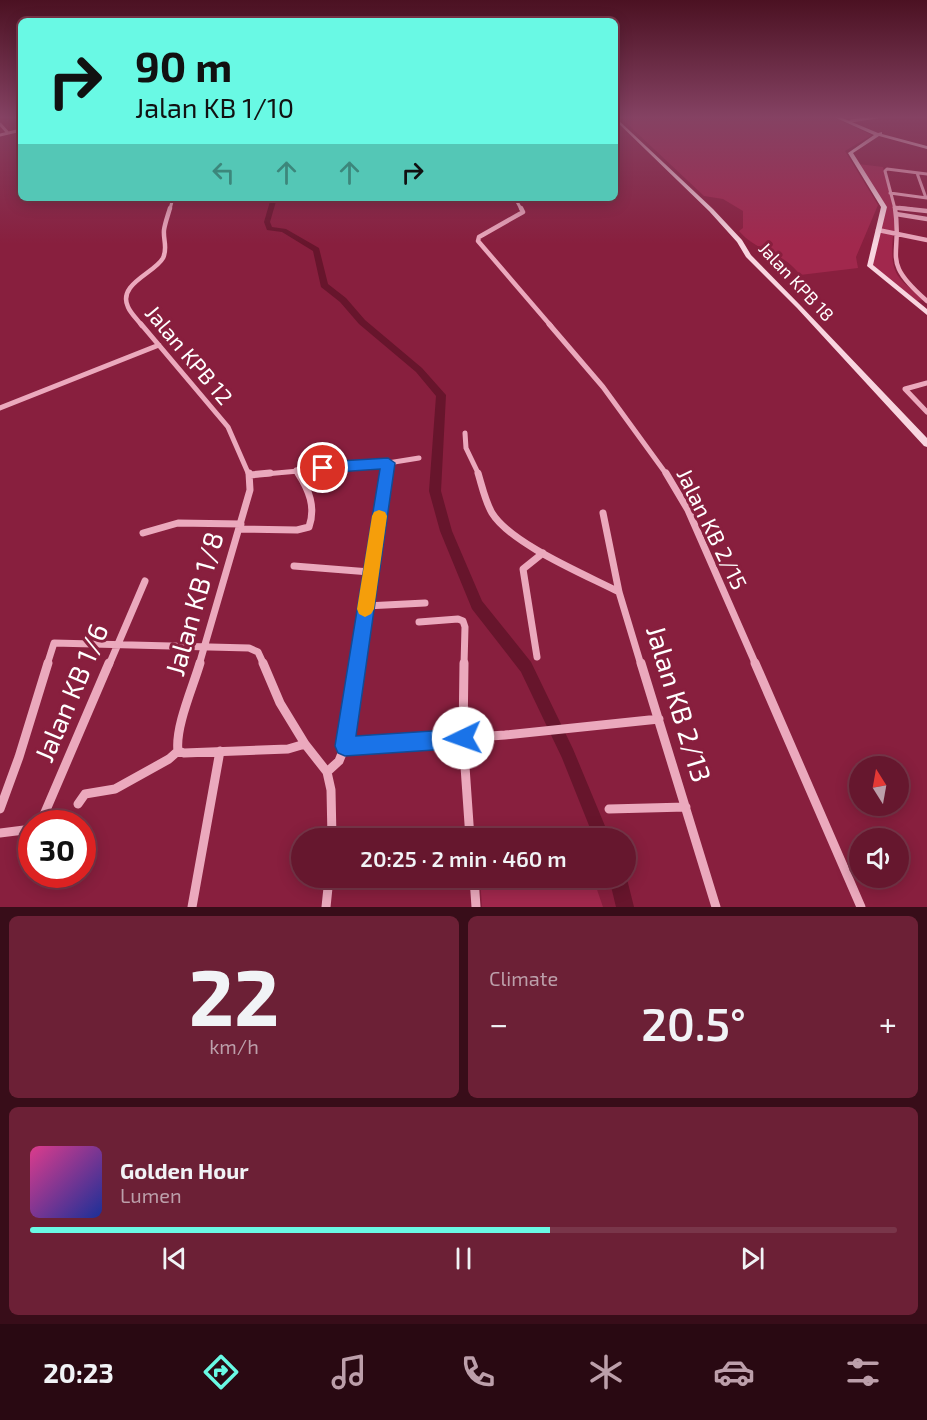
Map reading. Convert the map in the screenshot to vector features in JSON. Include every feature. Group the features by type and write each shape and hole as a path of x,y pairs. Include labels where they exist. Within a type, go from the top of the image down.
{"street":[{"name":"Jalan KPB 18","path":"658,159 711,210 740,241 748,256 927,444"},
{"path":"854,159 884,207 870,266 927,314"},
{"path":"927,174 887,169 896,214 895,267 904,282 927,301"},
{"path":"890,193 926,198 917,173"},
{"path":"921,185 927,185"},
{"name":"Jalan KPB 12","path":"172,201 164,231 166,249 164,256 158,265 133,282 126,300 128,307 228,427 250,475"},
{"name":"Jalan KB 2/15","path":"517,201 523,212 479,237 478,241 603,387 671,480 688,510 861,907"},
{"path":"894,207 927,211"},
{"path":"896,214 927,219"},
{"path":"878,231 927,240"},
{"path":"913,303 927,301"},
{"path":"0,408 159,345"},
{"path":"927,383 905,389 927,412"},
{"path":"465,433 466,451 476,467 494,515 511,532 543,553 619,592"},
{"path":"250,475 388,463 419,458"},
{"path":"327,772 339,761 345,746 388,463"},
{"path":"143,533 156,526 174,523 297,530 309,527 312,518 310,493 296,470"},
{"name":"Jalan KB 1/8","path":"177,748 250,490 250,475"},
{"name":"Jalan KB 2/13","path":"603,513 619,592 716,907"},
{"path":"537,657 523,569 543,553"},
{"path":"294,566 370,572"},
{"name":"Jalan KB 1/6","path":"46,810 145,581"},
{"path":"366,606 425,603"},
{"path":"419,622 458,619 464,621 463,738 469,828"},
{"path":"0,808 19,757 54,643 249,648 258,652 280,703 305,744 327,772 331,790 332,828"},
{"path":"345,746 463,738 659,719"},
{"path":"78,804 85,794 115,789 169,759 177,748 220,751 288,749 305,744"},
{"path":"192,907 220,751"},
{"path":"609,809 686,807"},
{"path":"0,833 18,831"},
{"path":"326,907 327,888"},
{"path":"475,888 476,907"}],"shaded area":[{"path":"665,159 850,159 878,205 856,257 858,268 800,275 786,261 754,244 739,231 743,228 743,211 723,199 704,196"},
{"path":"858,164 883,167 895,214 894,233 880,230 885,207"},
{"path":"880,232 893,235 892,258 897,273 906,285 924,300 914,301 872,266"},
{"path":"481,888 596,888 603,907 482,907"}],"waterway":[{"path":"273,201 267,222 269,229 284,230 316,250 324,285 343,300 362,322 419,370 441,395 435,491 446,531 477,605 526,667 568,754 598,828"},
{"path":"620,888 625,907"}],"slow traffic":[{"path":"365,609 379,516"}],"route":[{"path":"323,468 388,463 345,746 463,738"}]}
